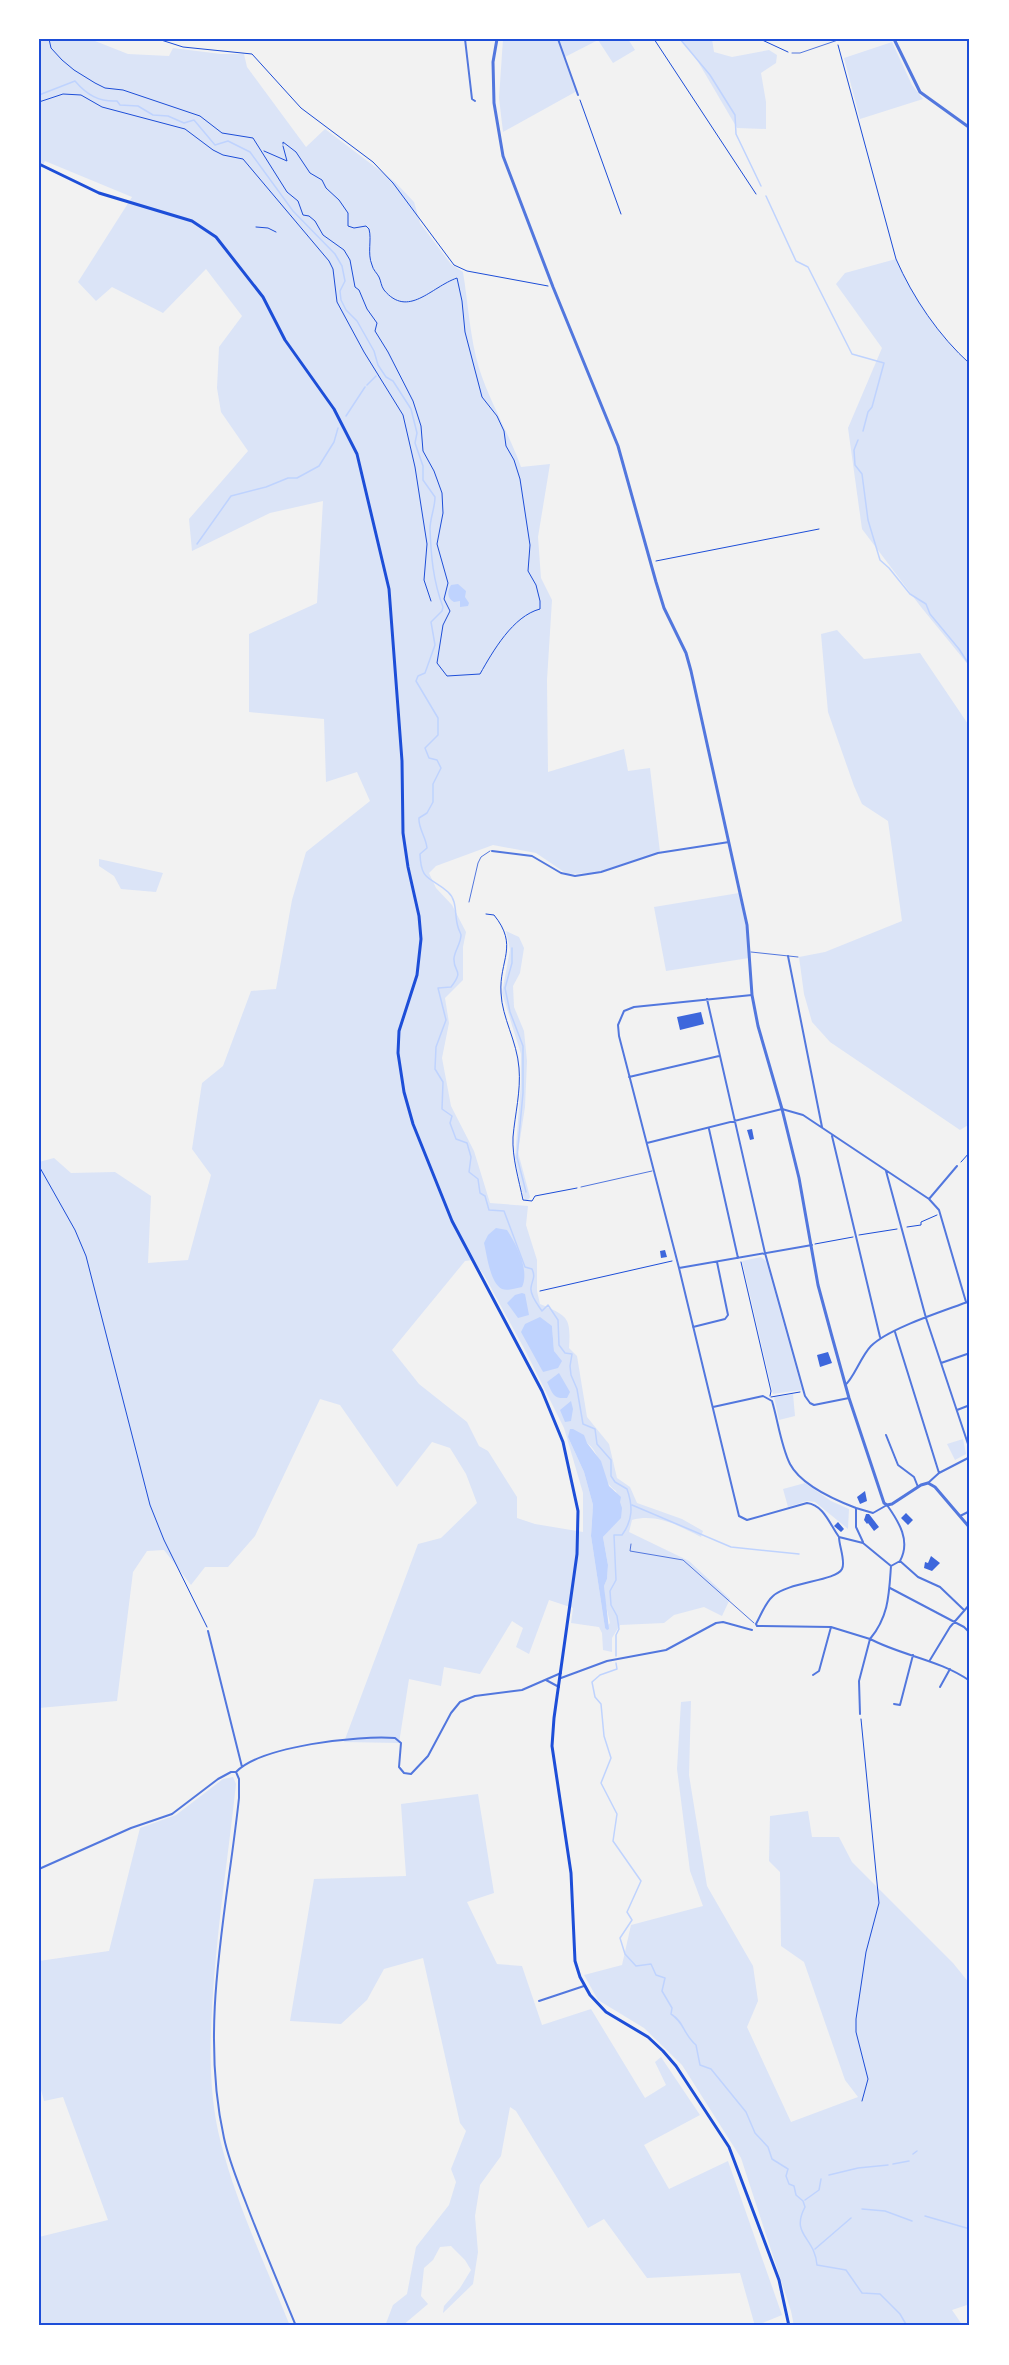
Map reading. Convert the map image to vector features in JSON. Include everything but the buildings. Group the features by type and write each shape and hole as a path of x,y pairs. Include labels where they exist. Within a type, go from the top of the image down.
{"main road":[{"path":"39,164 99,193 192,221 216,237 263,297 285,340 334,409 357,454 389,589 402,750 403,833 419,916 421,939 417,975 399,1031 398,1053 404,1092 413,1125 452,1221 542,1391 563,1442 578,1511 577,1554 552,1746 570,1873 575,1960 584,1986 590,1995 606,2012 648,2037 663,2051 676,2066 729,2147 779,2280 789,2326"}],"street":[{"path":"465,39 472,99 475,101"},
{"path":"497,39 493,88 500,146 553,287 618,446 664,608 691,671 747,925 751,952 752,995 758,1026 799,1178 818,1284 845,1385 881,1499 887,1505 903,1534 905,1551 900,1561 891,1566"},
{"path":"558,39 578,95"},
{"path":"894,39 920,92 970,128"},
{"path":"492,850 532,856 561,873 575,876 601,872 658,853 729,842"},
{"path":"788,956 822,1127"},
{"path":"752,995 634,1007 624,1011 618,1024 629,1077 679,1268 739,1516 747,1520 807,1503 814,1504 822,1509 839,1537 843,1564 840,1572 833,1577 798,1584 780,1591 772,1597 756,1625 831,1627 930,1660 970,1682"},
{"path":"707,999 765,1253 804,1391 808,1401 814,1405 849,1398"},
{"path":"629,1077 719,1056"},
{"path":"646,1143 782,1109 803,1115 822,1127 929,1199 941,1213 968,1302 880,1337 859,1360 849,1382 845,1385"},
{"path":"709,1128 739,1258"},
{"path":"832,1134 880,1337"},
{"path":"929,1199 957,1166"},
{"path":"886,1171 926,1318 970,1450"},
{"path":"679,1268 812,1244"},
{"path":"693,1327 725,1319 729,1315 717,1262"},
{"path":"895,1332 939,1473"},
{"path":"941,1363 970,1353"},
{"path":"713,1407 763,1396 770,1398 790,1463 796,1473 832,1499 873,1513 970,1457"},
{"path":"957,1410 970,1405"},
{"path":"886,1435 898,1465 914,1477 918,1487"},
{"path":"928,1483 970,1528"},
{"path":"856,1508 856,1527 863,1543"},
{"path":"960,1516 970,1511"},
{"path":"839,1537 863,1543 891,1566"},
{"path":"900,1561 918,1577 939,1587 964,1610"},
{"path":"860,1714 859,1681 870,1639 881,1625 886,1613 891,1566"},
{"path":"890,1588 970,1633"},
{"path":"930,1660 954,1623 970,1604"},
{"path":"561,1678 607,1661 666,1650 716,1623 723,1622 752,1630"},
{"path":"813,1675 819,1671 831,1627"},
{"path":"208,1631 242,1767"},
{"path":"894,1704 900,1705 913,1655"},
{"path":"940,1687 950,1669"},
{"path":"39,1869 131,1828 172,1814 218,1779 242,1767 300,1746 388,1737 400,1741 399,1767 404,1773 411,1774 428,1756 454,1708 460,1702 475,1696 520,1691 561,1673"},
{"path":"546,1680 559,1688"},
{"path":"236,1772 239,1779 239,1791 220,1946 214,2040 221,2123 233,2169 296,2326"},
{"path":"539,2001 584,1986"}],"lane":[{"path":"792,53 800,53 841,39"},
{"path":"469,902 478,863 486,852 492,850"},
{"path":"751,952 798,957"},
{"path":"581,1187 654,1171"},
{"path":"631,1544 630,1551 684,1560 756,1625"}],"path":[{"path":"49,39 51,48 68,65 105,88 123,90 200,116 222,134 249,136 257,142 262,151 287,192 298,201 303,215 315,221 323,235 344,250 350,260 355,287 377,322 375,331 413,401 421,426 423,452 434,471 442,493 442,522 437,543 448,583 444,599 450,611 443,625 437,663 447,676 480,674 496,645 532,611 540,609 540,606 536,585 528,571 531,545 520,479 514,460 506,446 504,431 497,416 482,397 465,332 457,278 442,283 429,294 397,302 382,289 370,262 369,229 366,226 354,228 348,226 348,213 326,188 322,180 310,173 296,152 283,142 287,161 262,151"},
{"path":"158,39 183,47 252,54 301,108 373,162 454,265 467,271 553,287"},
{"path":"654,39 756,194"},
{"path":"760,39 792,53"},
{"path":"837,40 896,260 905,280 950,346 970,364"},
{"path":"39,102 63,94 81,95 102,107 185,129 213,150 223,155 243,159 329,261 333,269 337,302 364,352 403,415 411,446 427,544 424,580 431,602"},
{"path":"578,95 621,214"},
{"path":"256,227 268,228 276,232"},
{"path":"650,562 819,529"},
{"path":"486,914 494,915 500,924 508,948 501,977 501,995 517,1048 519,1086 513,1138 514,1157 524,1200 532,1201 535,1196 581,1187"},
{"path":"957,1166 970,1152"},
{"path":"39,1166 82,1245 150,1505 208,1631"},
{"path":"812,1244 857,1236"},
{"path":"739,1258 771,1391 770,1398"},
{"path":"540,1291 676,1260"},
{"path":"770,1398 773,1395 804,1391"},
{"path":"860,1714 879,1903 866,1952 856,2019 856,2032 868,2079 862,2101"}],"shaded area":[{"path":"39,39 90,39 128,54 169,56 173,48 221,54 244,54 247,67 306,147 325,129 395,182 414,202 420,223 451,264 463,272 471,333 479,368 521,467 550,464 538,537 541,578 552,600 547,680 548,772 624,749 628,771 650,768 660,852 595,873 567,874 536,853 493,845 436,866 429,873 436,888 452,905 466,932 463,947 463,980 445,998 449,1023 442,1058 451,1106 474,1151 490,1203 528,1206 526,1225 537,1260 537,1291 540,1304 566,1319 569,1330 569,1348 577,1356 587,1417 609,1444 617,1478 630,1487 637,1503 682,1519 703,1531 701,1537 659,1519 641,1518 632,1520 629,1532 689,1561 730,1599 722,1616 704,1607 674,1615 664,1623 620,1625 612,1638 612,1652 603,1650 602,1633 599,1627 571,1623 573,1608 549,1600 529,1654 516,1647 523,1628 512,1621 480,1674 444,1667 441,1686 409,1679 399,1743 344,1742 418,1544 441,1538 477,1503 466,1474 450,1448 432,1442 397,1487 340,1405 320,1399 255,1536 228,1567 205,1567 191,1585 164,1550 147,1551 133,1572 117,1701 39,1708 39,1162 54,1158 71,1173 115,1172 151,1196 148,1263 188,1260 211,1175 192,1149 202,1083 223,1066 251,991 276,989 292,900 306,852 370,801 357,772 326,782 324,719 249,712 249,634 317,603 323,501 270,513 192,551 189,519 248,451 221,412 217,388 219,347 242,316 206,269 163,313 112,287 96,301 78,282 132,197 45,161 39,172","holes":["473,1260 484,1275 564,1428 583,1493 583,1532 535,1524 517,1518 517,1497 488,1451 479,1446 467,1422 419,1384 392,1350 465,1261","552,1326 554,1351 557,1357 543,1372 540,1364","568,1437 585,1442 592,1448 607,1481 616,1491 619,1502 620,1518 603,1537 608,1565 604,1586 605,1601 610,1623 605,1628 591,1536 593,1505 584,1472"]},
{"path":"503,39 628,39 635,50 613,63 598,40 565,57 577,91 503,132 499,98"},
{"path":"680,39 712,39 714,52 732,57 769,50 777,55 776,63 761,73 766,102 766,129 737,128 697,60"},
{"path":"892,42 912,85 923,99 860,119 844,58"},
{"path":"896,259 910,288 928,316 970,365 970,667 862,529 848,428 882,348 836,284 845,273"},
{"path":"837,630 864,659 920,653 970,727 970,1124 960,1130 830,1042 812,1022 804,994 799,957 825,952 902,921 888,821 862,804 828,712 821,634"},
{"path":"99,859 163,873 156,892 121,889 114,876 99,866"},
{"path":"739,893 751,954 749,958 666,971 654,907"},
{"path":"506,931 519,937 524,948 520,973 513,986 514,1007 524,1031 527,1061 525,1107 518,1152 530,1197 528,1200 525,1200 523,1195 515,1158 521,1054 502,993 510,950"},
{"path":"761,1257 766,1261 802,1390 773,1394 742,1261"},
{"path":"793,1394 795,1416 779,1420 774,1397"},
{"path":"963,1439 966,1454 955,1460 947,1444"},
{"path":"805,1483 831,1501 849,1509 848,1529 815,1502 807,1501 788,1507 783,1489"},
{"path":"691,1701 689,1775 707,1886 753,1966 758,2001 747,2027 791,2122 858,2097 845,2080 804,1962 781,1946 780,1872 769,1861 770,1816 808,1811 812,1837 839,1837 852,1862 953,1963 970,1984 970,2304 952,2310 963,2326 794,2326 741,2158 682,2065 644,2028 598,2000 584,1975 622,1965 631,1925 703,1906 690,1871 677,1769 681,1702"},
{"path":"233,1777 236,1784 213,1999 211,2061 213,2103 221,2143 235,2190 290,2326 39,2326 39,2237 108,2220 63,2097 44,2101 39,2082 39,1961 109,1951 140,1828 176,1815 223,1779"},
{"path":"478,1794 494,1893 467,1902 497,1964 522,1966 542,2025 591,2009 645,2098 666,2085 655,2062 661,2057 700,2115 644,2145 669,2189 728,2161 782,2315 755,2326 740,2273 647,2278 604,2219 588,2228 516,2111 510,2107 501,2156 480,2185 475,2216 478,2252 473,2284 443,2313 444,2306 460,2288 471,2270 451,2246 440,2247 433,2260 424,2268 421,2296 428,2304 402,2326 385,2326 393,2305 407,2294 416,2247 449,2205 456,2182 451,2169 466,2131 460,2123 423,1958 384,1969 367,2000 341,2024 290,2021 314,1879 406,1876 401,1804"}],"water":[{"path":"458,584 466,591 468,606 460,607 460,601 454,602 449,597 448,592 451,585"},
{"path":"496,1228 507,1230 518,1250 524,1273 522,1287 502,1289 492,1275 484,1243 488,1235"},
{"path":"525,1294 529,1315 518,1318 507,1303 515,1295"},
{"path":"540,1317 552,1326 554,1351 562,1361 558,1368 543,1372 521,1332 525,1324"},
{"path":"559,1373 570,1392 567,1398 554,1395 547,1382"},
{"path":"571,1401 573,1409 571,1421 565,1422 560,1410"},
{"path":"570,1429 584,1435 587,1443 601,1461 609,1486 621,1497 621,1518 603,1537 608,1565 604,1586 609,1629 607,1630 591,1536 593,1505 584,1472 568,1437"}],"waterway":[{"path":"680,39 710,75 735,115 736,134 761,186"},
{"path":"39,95 75,81 89,94 99,99 117,101 120,105 138,106 153,115 168,116 184,123 194,120 215,145 228,141 250,152 293,211 335,254 342,266 345,281 340,291 341,300 346,310 357,321 374,351 378,365 386,377 393,381 411,409 417,433 415,443 423,466 423,480 435,497 430,525 431,548 435,578 443,607 431,622 435,645 425,673 418,676 416,681 438,718 438,735 425,748 429,758 437,760 441,768 433,784 433,802 427,813 419,818 427,848 420,854 422,870 428,878 451,896 455,904 461,935 454,958 457,977 451,987 438,988 446,1020 436,1047 435,1069 443,1082 442,1109 452,1116 450,1123 456,1139 467,1143 471,1157 469,1172 478,1179 480,1193 485,1196 489,1210 504,1211 525,1267 532,1269 533,1297 542,1311 548,1305 558,1320 559,1345 565,1353 572,1354 571,1375 577,1389 583,1424 595,1429 597,1444 611,1460 611,1476 615,1482 627,1489 629,1495 631,1513 628,1524 622,1535 614,1535 616,1580 610,1591 611,1605 617,1616 619,1629 616,1635 616,1656"},
{"path":"766,196 796,261 808,267 852,354 884,363 863,431"},
{"path":"367,385 376,376"},
{"path":"346,416 365,387"},
{"path":"197,544 231,496 266,487 288,478 297,478 319,466 334,442 338,428"},
{"path":"858,440 854,450 855,465 862,474 868,520 880,560 910,594 926,604 930,614 970,666"},
{"path":"512,948 512,963 505,988 510,1012 523,1046 523,1093 517,1157 526,1192"},
{"path":"632,1505 731,1547 799,1554"},
{"path":"616,1663 617,1669 600,1675 592,1682 595,1697 601,1704 604,1736 611,1758 601,1783 617,1814 613,1841 641,1881 627,1912 632,1920 620,1938 625,1954 636,1966 651,1964 656,1975 665,1978 662,1991 672,2008 671,2014 679,2021 696,2045 700,2065 711,2069 746,2112 755,2133 768,2147 772,2159 788,2169 786,2176 789,2184 794,2186 796,2195 803,2201 805,2207 800,2224 812,2248 817,2265 846,2270 862,2293 880,2294 900,2314 907,2326"},
{"path":"913,2154 917,2151"},
{"path":"893,2164 909,2161"},
{"path":"829,2175 858,2168 888,2165"},
{"path":"805,2200 819,2190 821,2179"},
{"path":"862,2209 885,2211 912,2221"},
{"path":"925,2216 970,2229"},
{"path":"815,2249 851,2218"}]}
